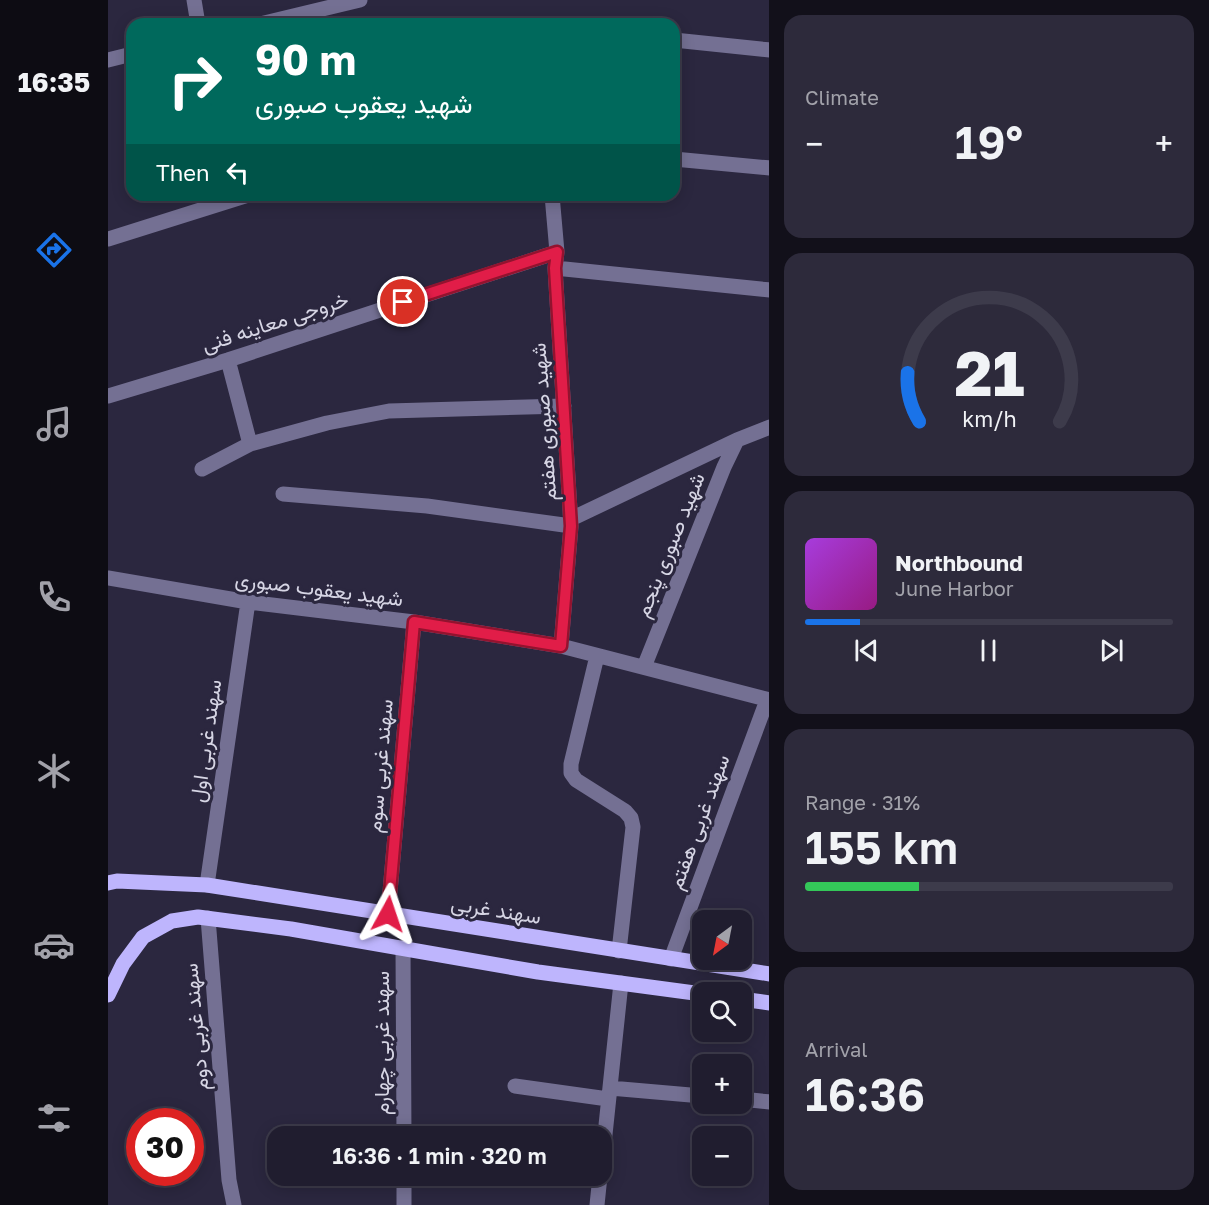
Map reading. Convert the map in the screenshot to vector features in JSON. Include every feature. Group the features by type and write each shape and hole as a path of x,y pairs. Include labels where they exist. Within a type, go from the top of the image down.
{"main road":[{"name":"سهند غربی","path":"108,883 117,881 207,885 769,974"},
{"path":"108,995 123,964 143,937 172,921 198,917 291,929 538,972 692,993"},
{"path":"752,1001 769,1003"}],"street":[{"path":"194,0 197,18"},
{"path":"285,18 360,0"},
{"path":"680,41 769,50"},
{"path":"108,60 126,56"},
{"path":"680,160 769,168"},
{"path":"108,239 229,201"},
{"name":"شهید صبوری هفتم","path":"552,201 571,523 561,646"},
{"path":"556,260 769,290"},
{"name":"خروجی معاینه فنی","path":"108,396 556,260"},
{"path":"228,360 250,444"},
{"path":"202,469 250,444 327,423 389,411 564,406"},
{"path":"283,494 571,523 737,440 769,427"},
{"name":"شهید صبوری پنجم","path":"644,667 737,440"},
{"name":"شهید یعقوب صبوری","path":"108,578 248,602 414,622 561,646 768,700"},
{"name":"سهند غربی اول","path":"207,885 248,602"},
{"name":"سهند غربی سوم","path":"388,914 414,622"},
{"path":"597,656 571,764 571,773 576,780 625,811 632,818 633,827 620,951"},
{"name":"سهند غربی هفتم","path":"670,959 768,700"},
{"name":"سهند غربی دوم","path":"208,918 229,1180 234,1205"},
{"name":"سهند غربی چهارم","path":"403,948 404,1126"},
{"path":"606,1126 621,983"},
{"path":"515,1086 609,1093 692,1096"},
{"path":"752,1100 769,1102"},
{"path":"404,1186 404,1205"},
{"path":"597,1205 599,1186"}],"route":[{"path":"388,914 414,622 561,646 571,526 555,268 557,252 403,302"}]}
